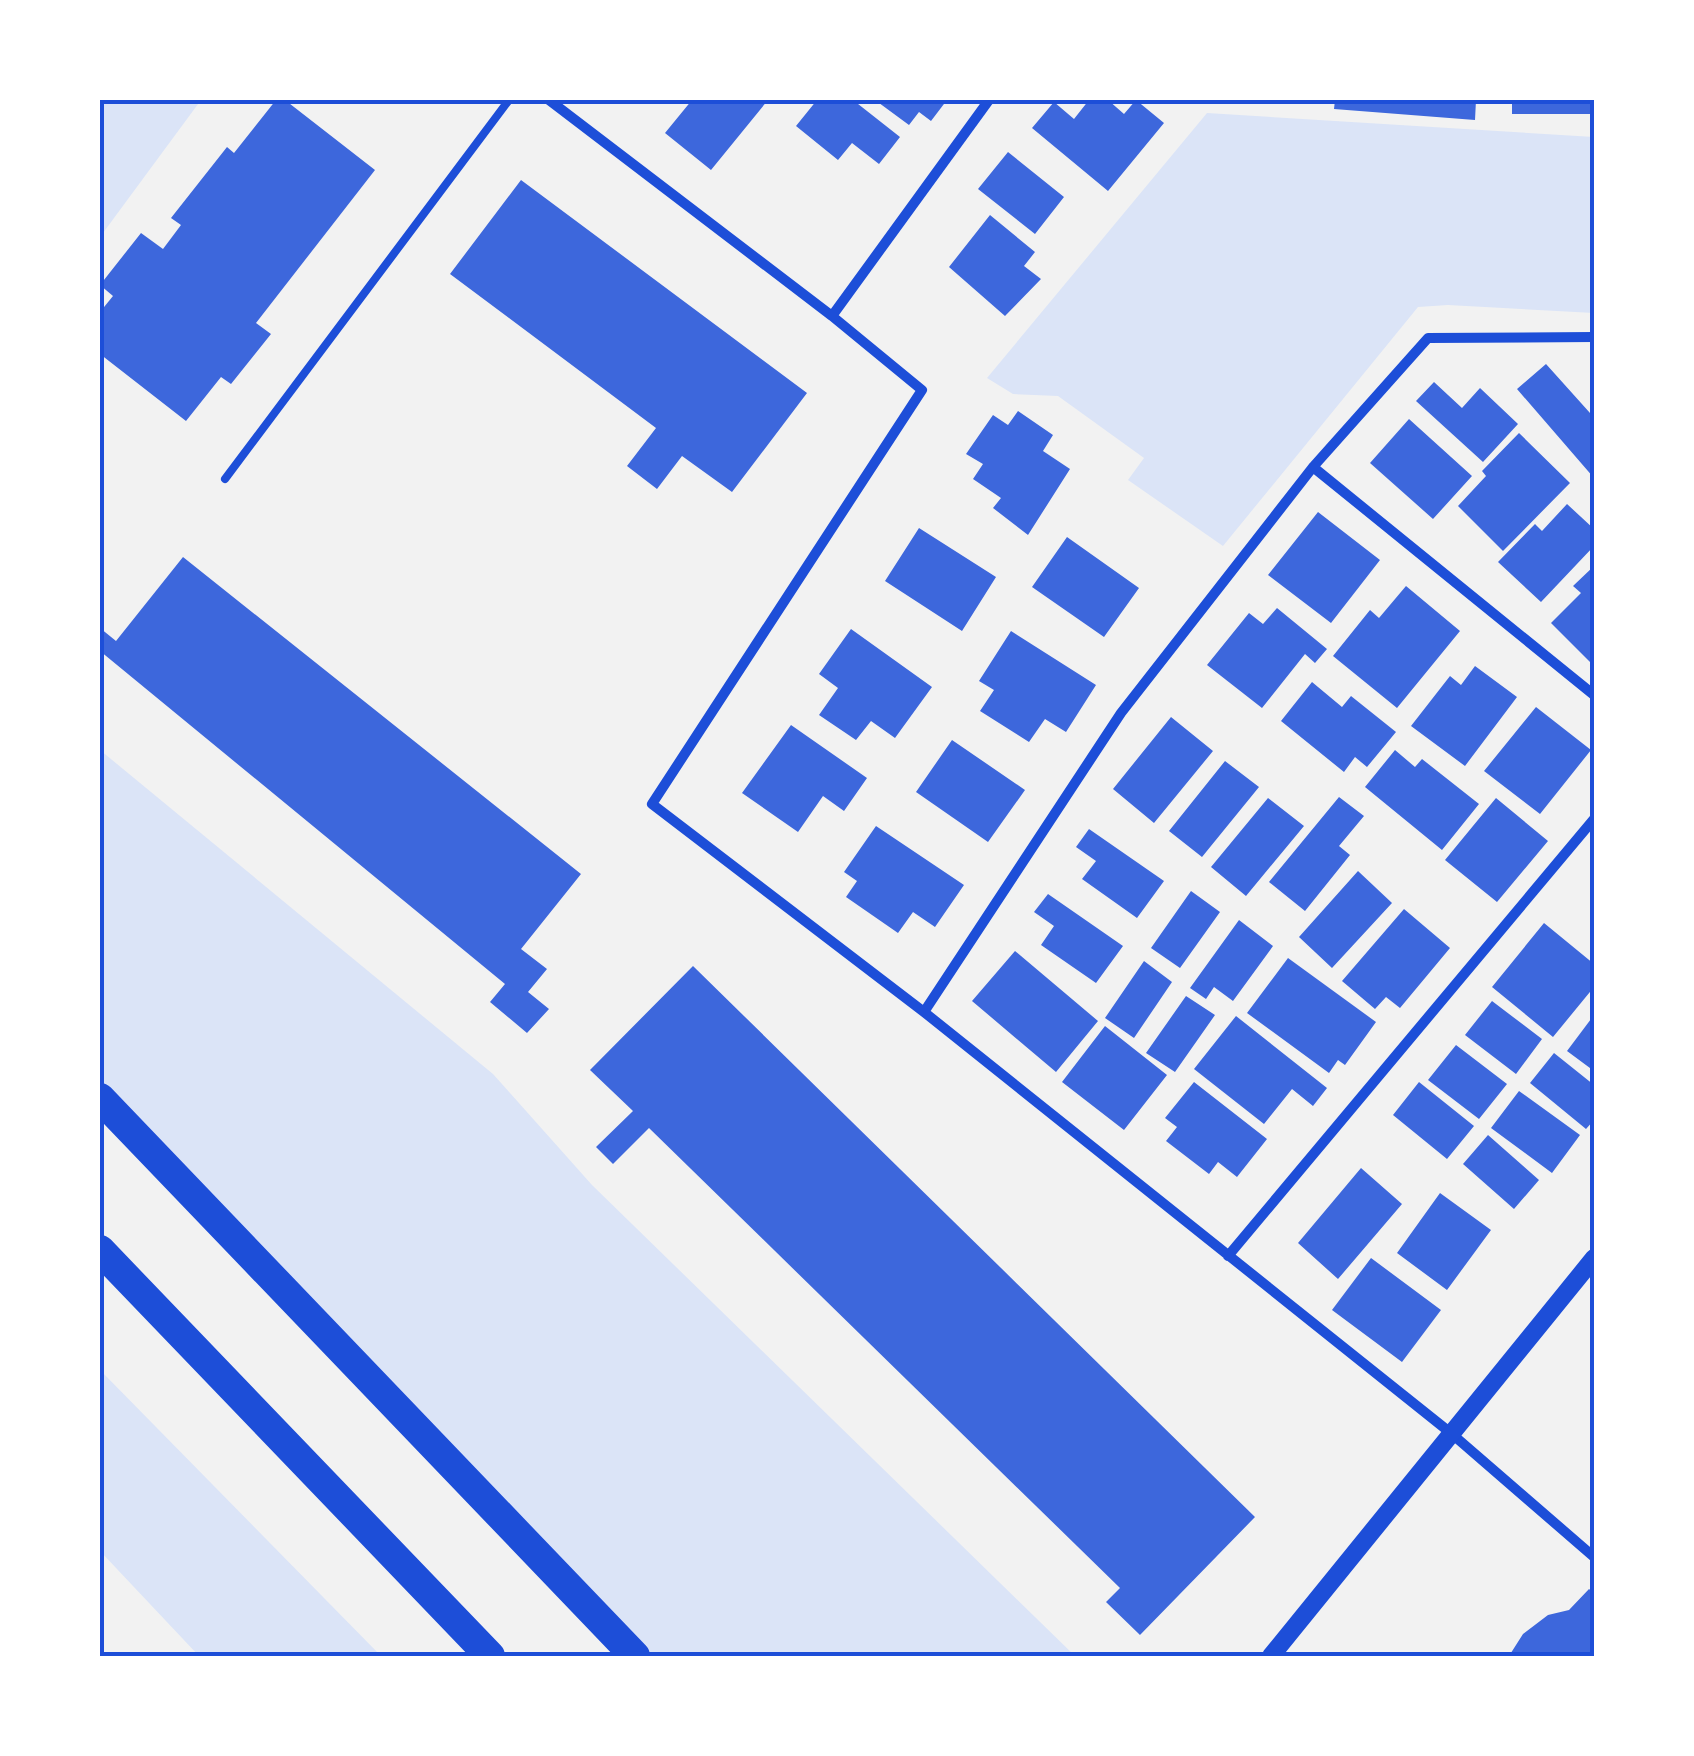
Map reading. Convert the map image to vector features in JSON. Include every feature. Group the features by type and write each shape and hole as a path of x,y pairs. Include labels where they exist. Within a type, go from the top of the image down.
{"highway":[{"path":"100,1098 635,1656"},
{"path":"100,1250 490,1656"}],"street":[{"path":"550,100 832,316 922,390 652,804 924,1012 1452,1434 1594,1557"},
{"path":"832,316 989,100"},
{"path":"924,1012 1121,713 1313,466 1428,338 1594,338"},
{"path":"1313,466 1594,695"},
{"path":"1228,1256 1594,819"},
{"path":"1271,1656 1594,1258"}],"lane":[{"path":"224,479 509,100"}],"shaded area":[{"path":"100,100 201,100 100,237"},
{"path":"1207,113 1594,137 1594,313 1448,305 1418,307 1223,546 1128,480 1144,458 1058,396 1013,394 987,378"},
{"path":"100,750 493,1074 592,1185 1075,1656 635,1656 100,1082"},
{"path":"100,1370 381,1656 199,1656 100,1551"}],"building":[{"path":"276,100 285,100 375,170 256,323 271,334 231,384 221,377 186,421 100,354 100,312 113,296 100,285 141,233 163,249 181,225 171,218 227,147 234,153"},
{"path":"692,100 768,100 711,170 665,133"},
{"path":"817,100 853,100 900,137 879,164 852,143 838,160 796,126"},
{"path":"875,100 947,100 931,121 919,112 909,125"},
{"path":"1089,100 1108,100 1124,114 1136,100 1164,123 1108,191 1032,128 1054,102 1074,119"},
{"path":"1335,100 1476,100 1475,120 1334,109"},
{"path":"1512,100 1594,100 1594,114 1512,114"},
{"path":"1008,152 1064,197 1035,234 978,189"},
{"path":"521,180 807,393 732,492 682,456 657,489 627,466 656,428 450,274"},
{"path":"990,215 1035,252 1024,266 1041,279 1005,316 949,267"},
{"path":"1546,364 1590,413 1594,410 1594,478 1517,389"},
{"path":"1434,382 1462,408 1480,388 1518,424 1483,462 1416,401"},
{"path":"1018,411 1053,435 1043,451 1070,469 1028,535 993,508 1001,498 973,479 983,464 966,454 993,415 1008,425"},
{"path":"1409,419 1472,476 1433,519 1370,463"},
{"path":"1519,433 1570,483 1503,551 1458,506 1486,476 1482,471"},
{"path":"1567,504 1594,529 1594,546 1541,602 1498,562 1535,524 1542,531"},
{"path":"1318,512 1380,560 1331,623 1268,575"},
{"path":"919,528 996,577 962,631 885,581"},
{"path":"1067,537 1139,588 1104,637 1032,587"},
{"path":"183,557 581,874 521,949 547,969 528,992 549,1009 527,1033 490,1002 505,984 100,651 100,628 116,641"},
{"path":"1594,566 1592,664 1551,623 1581,593 1573,586"},
{"path":"1406,586 1460,631 1397,708 1333,656 1370,610 1379,618"},
{"path":"1277,608 1327,649 1315,663 1305,654 1262,708 1207,665 1249,613 1263,624"},
{"path":"851,629 932,687 895,738 871,721 856,740 819,715 838,688 819,674"},
{"path":"1011,631 1096,685 1066,732 1045,719 1029,742 980,711 994,690 979,681"},
{"path":"1475,666 1517,697 1465,766 1411,726 1450,676 1461,685"},
{"path":"1312,682 1342,707 1351,696 1396,732 1367,767 1355,757 1344,772 1281,721"},
{"path":"1536,707 1591,750 1540,814 1484,771"},
{"path":"1171,717 1213,751 1154,823 1113,789"},
{"path":"791,725 867,778 844,811 823,796 798,832 742,793"},
{"path":"952,740 1025,790 988,842 916,792"},
{"path":"1395,750 1415,767 1422,759 1479,804 1442,850 1365,787"},
{"path":"1225,761 1259,787 1202,857 1169,831"},
{"path":"1339,797 1364,816 1339,846 1350,855 1305,911 1269,882"},
{"path":"1268,798 1304,826 1246,896 1211,867"},
{"path":"1496,798 1548,841 1497,902 1445,860"},
{"path":"876,826 964,885 935,927 913,912 898,933 846,897 857,881 844,872"},
{"path":"1089,829 1164,881 1137,918 1082,879 1096,861 1076,847"},
{"path":"1358,871 1392,903 1332,968 1299,937"},
{"path":"1191,891 1220,912 1180,968 1151,948"},
{"path":"1048,894 1123,946 1096,983 1041,945 1054,926 1034,912"},
{"path":"1404,909 1450,948 1400,1008 1386,997 1375,1009 1342,981"},
{"path":"1239,920 1273,946 1233,1001 1214,987 1206,999 1190,988"},
{"path":"1544,923 1594,964 1594,987 1553,1037 1492,987"},
{"path":"1015,951 1098,1021 1056,1072 972,1001"},
{"path":"1288,958 1376,1022 1345,1065 1338,1060 1329,1073 1247,1013"},
{"path":"1144,961 1172,982 1134,1038 1105,1018"},
{"path":"693,966 1255,1517 1140,1635 1106,1602 1120,1588 649,1128 613,1164 596,1147 633,1111 590,1070"},
{"path":"1186,996 1215,1015 1175,1072 1146,1053"},
{"path":"1492,1001 1542,1039 1516,1074 1465,1035"},
{"path":"1594,1015 1594,1071 1567,1051"},
{"path":"1236,1016 1327,1088 1313,1106 1292,1089 1264,1124 1194,1069"},
{"path":"1105,1026 1167,1075 1124,1130 1062,1082"},
{"path":"1456,1045 1507,1084 1479,1119 1428,1080"},
{"path":"1554,1053 1594,1085 1594,1120 1586,1129 1530,1083"},
{"path":"1194,1082 1267,1139 1237,1177 1218,1162 1209,1174 1166,1141 1177,1127 1165,1118"},
{"path":"1419,1082 1474,1126 1447,1159 1393,1115"},
{"path":"1519,1091 1580,1135 1552,1173 1491,1128"},
{"path":"1488,1135 1539,1180 1514,1209 1463,1164"},
{"path":"1361,1168 1402,1204 1338,1279 1298,1243"},
{"path":"1440,1193 1491,1230 1447,1290 1397,1253"},
{"path":"1371,1258 1441,1310 1402,1362 1332,1310"},
{"path":"1589,1589 1594,1593 1594,1656 1509,1656 1523,1634 1548,1615 1569,1610"}]}
